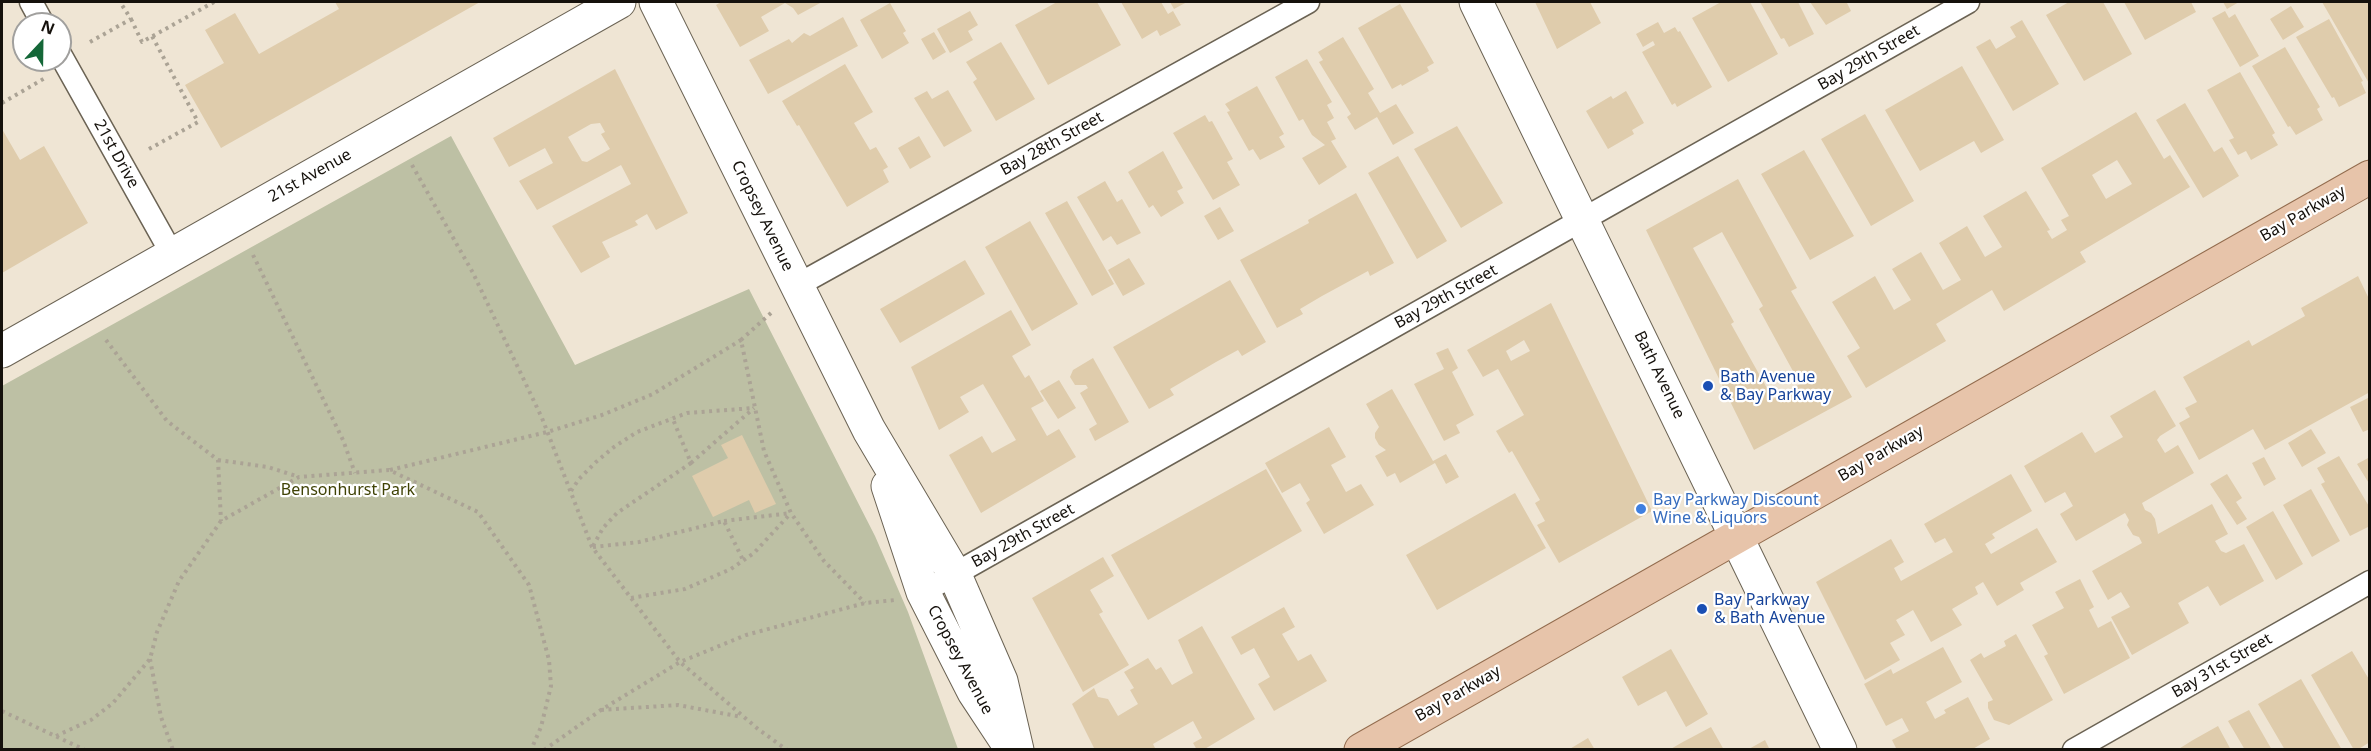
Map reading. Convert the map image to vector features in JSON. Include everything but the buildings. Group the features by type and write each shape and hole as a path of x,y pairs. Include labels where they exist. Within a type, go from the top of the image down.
{"main road":[{"name":"Bay Parkway","path":"1361,750 2370,177"}],"street":[{"name":"21st Avenue","path":"2,351 620,2"},
{"name":"Cropsey Avenue","path":"656,2 869,430 955,575 1001,681 1017,750"},
{"name":"Bay 28th Street","path":"796,286 1308,2"},
{"name":"Bath Avenue","path":"1476,2 1840,750"},
{"name":"Bay 29th Street","path":"913,595 955,575 1968,2"},
{"name":"21st Drive","path":"70,72 172,254"},
{"name":"Cropsey Avenue","path":"869,430 913,595 1012,750"},
{"name":"Bay 31st Street","path":"2074,750 2370,582"}],"path":[{"path":"120,2 142,42 214,2"},
{"path":"90,42 131,20"},
{"path":"149,149 198,122 152,36"},
{"path":"2,103 45,78"},
{"path":"412,165 473,273 547,432 592,547 680,662 787,750"},
{"path":"254,255 343,440 355,473"},
{"path":"106,340 167,422 218,460 268,467 299,477 389,470 547,432 602,416 653,394 741,340 771,313"},
{"path":"741,340 764,450 792,513 824,561 866,603"},
{"path":"571,492 579,479 614,447 637,432 672,417 711,409 754,408"},
{"path":"592,547 603,528 617,513 691,463 754,408"},
{"path":"672,417 691,463"},
{"path":"218,460 221,521"},
{"path":"389,470 478,512 529,585 549,660 551,686 541,728 531,750"},
{"path":"173,750 161,717 150,659 157,632 179,581 221,521 299,477"},
{"path":"592,547 639,542 724,521 792,513"},
{"path":"631,598 685,589 731,568 776,531 792,513"},
{"path":"724,521 743,560"},
{"path":"545,749 601,710 680,662 746,635 866,603 913,595"},
{"path":"56,736 91,720 113,703 150,659"},
{"path":"601,710 678,705 746,718"},
{"path":"2,711 86,750"}],"green space":[{"name":"Bensonhurst Park","path":"451,136 575,365 749,289 875,536 908,612 958,749 2,749 2,386"}],"place":[{"name":"Bath Avenue & Bay Parkway","path":"1708,386"},
{"name":"Bay Parkway Discount Wine & Liquors","path":"1641,509"},
{"name":"Bay Parkway & Bath Avenue","path":"1702,609"}]}
